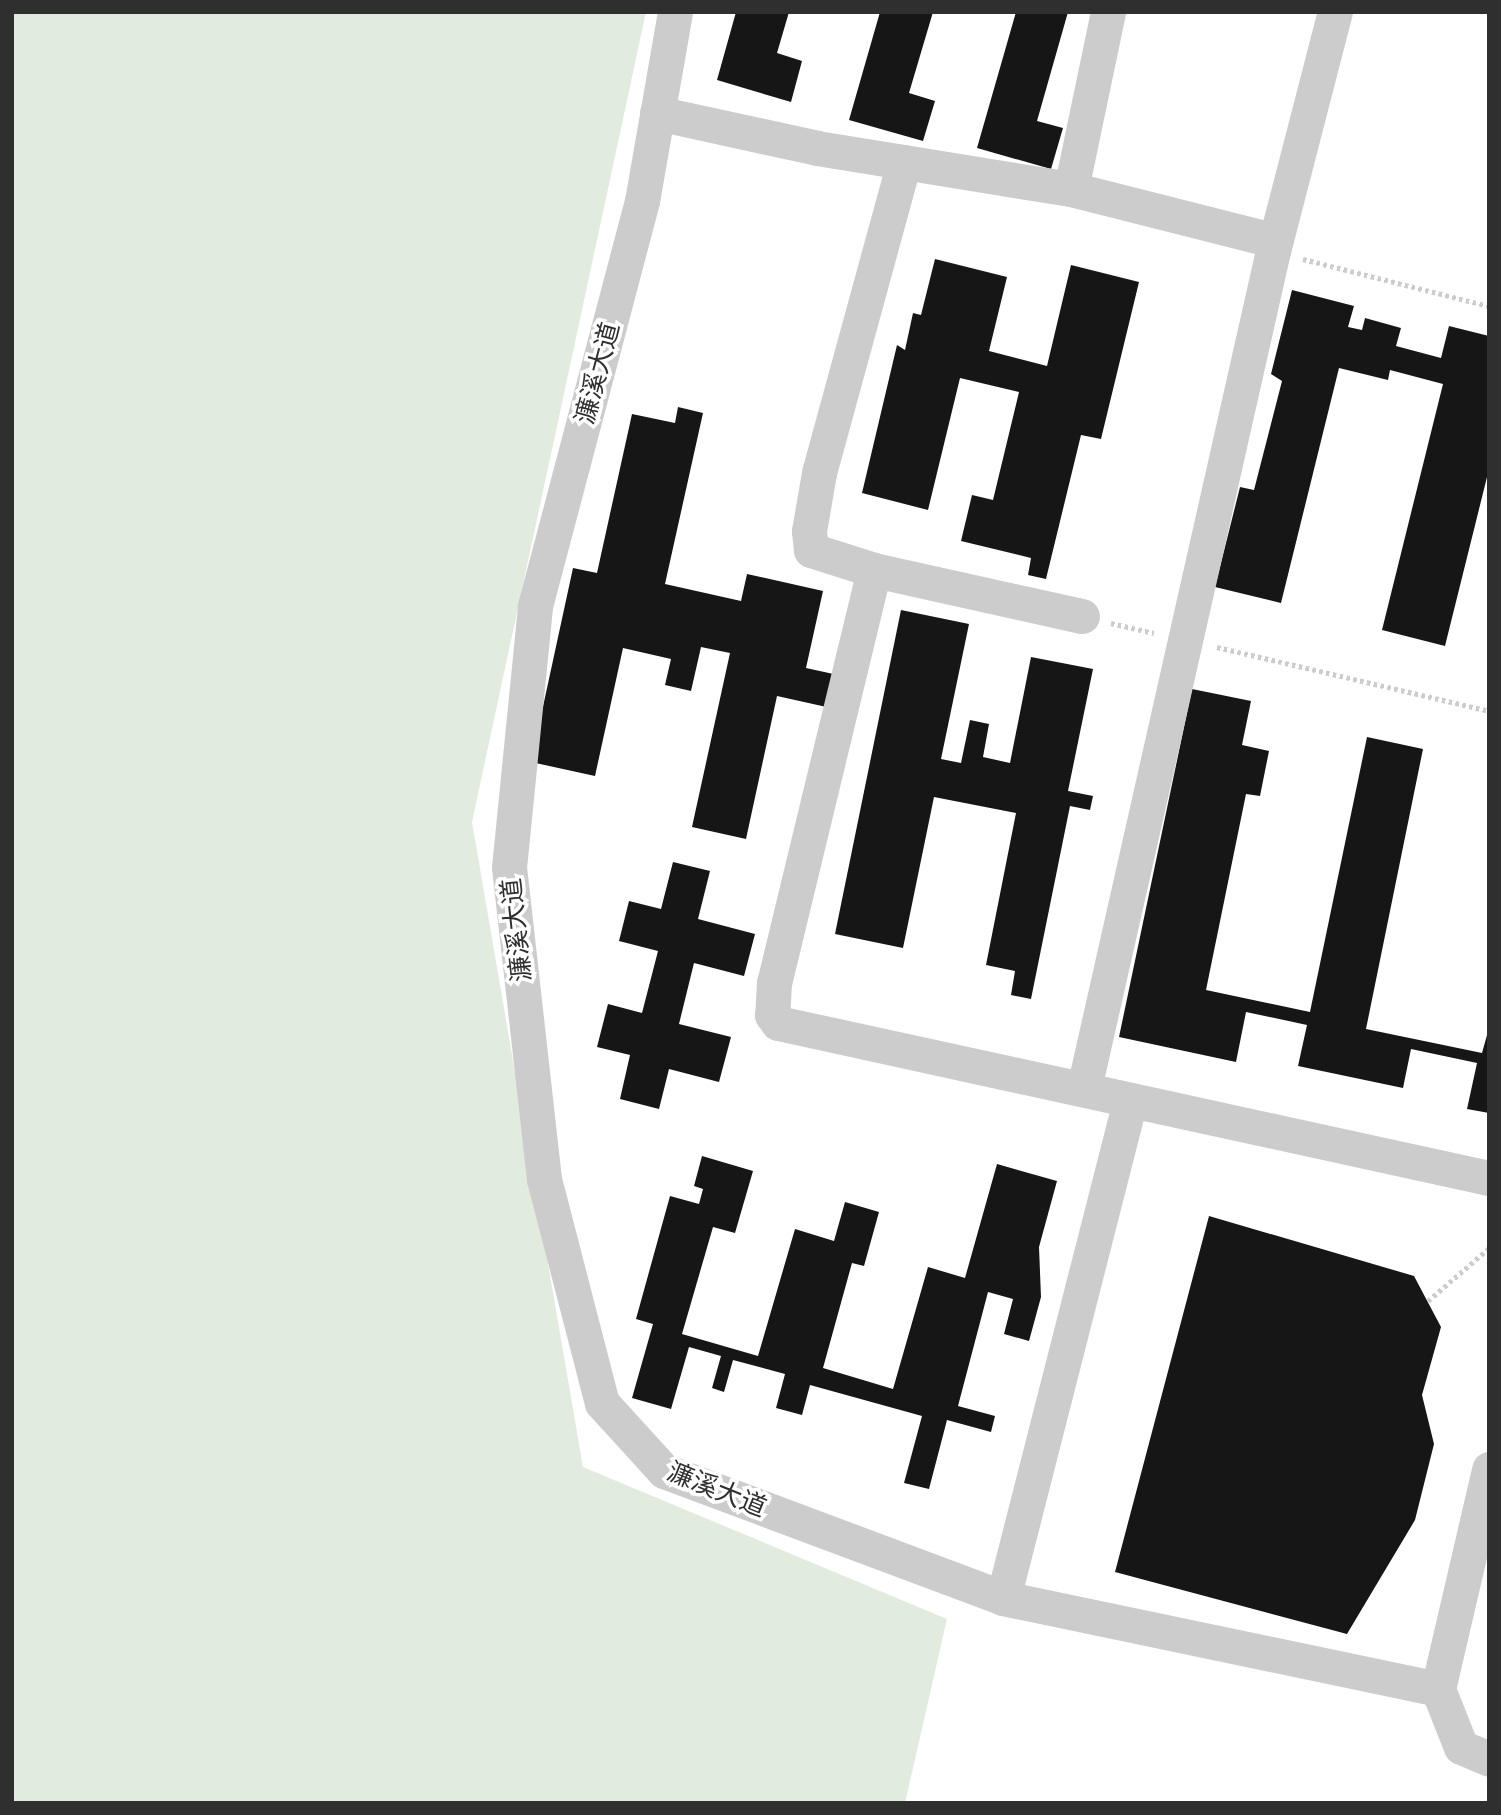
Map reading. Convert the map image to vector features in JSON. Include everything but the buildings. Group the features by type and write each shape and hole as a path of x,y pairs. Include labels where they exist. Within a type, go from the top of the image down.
{"lane":[{"name":"濂溪大道","path":"675,12 642,201 535,607 509,867 544,1179 602,1404 664,1471 1003,1598 1438,1689"},
{"path":"1071,189 1108,12"},
{"path":"1084,1088 1275,246 1335,12"},
{"path":"657,113 904,162 1071,189 1275,246"},
{"path":"904,162 820,473 809,531 811,550 874,570 1082,616"},
{"path":"874,570 774,982 772,1014 779,1023 1489,1178"},
{"path":"1003,1598 1130,1101"},
{"path":"1489,1469 1438,1689 1461,1747 1489,1759"}],"path":[{"path":"1275,246 1489,306"},
{"path":"1082,616 1489,710"},
{"path":"1428,1301 1489,1248"}],"green space":[{"path":"12,12 646,12 472,822 583,1467 947,1619 905,1803 12,1803"}]}
